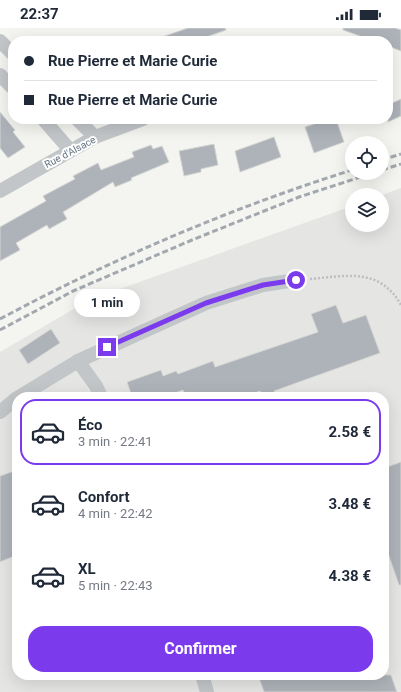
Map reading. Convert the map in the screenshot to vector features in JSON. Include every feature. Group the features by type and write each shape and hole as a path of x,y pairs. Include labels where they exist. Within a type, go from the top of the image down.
{"street":[{"path":"0,41 8,49"},
{"path":"0,75 8,83"},
{"path":"47,124 70,150"},
{"path":"82,124 95,137"},
{"name":"Rue d'Alsace","path":"0,191 95,137 130,124"},
{"path":"26,392 78,360 206,303 263,285 296,280"},
{"path":"78,360 99,392"},
{"path":"0,412 12,402"},
{"path":"203,680 207,692"}],"path":[{"path":"296,280 353,275 373,278 395,294 401,305"}],"shaded area":[{"path":"401,188 401,692 0,692 0,352 89,300 345,209 345,232 389,232 389,192"}],"building":[{"path":"188,28 225,28 226,30 209,36 165,36"},
{"path":"343,28 395,28 401,30 401,51 393,48 393,36 360,36 343,30"},
{"path":"401,99 401,116 393,120 393,103"},
{"path":"0,112 8,122 8,124 10,124 15,130 13,132 25,147 8,158 0,148"},
{"path":"314,124 338,124 344,142 314,153 305,127"},
{"path":"274,137 281,157 240,172 235,151"},
{"path":"214,144 218,165 201,169 201,172 184,176 179,151"},
{"path":"151,145 153,149 162,146 169,162 131,178 132,180 115,187 113,182 63,212 67,219 49,229 47,225 16,243 20,250 0,261 0,227 46,201 43,196 75,179 73,176 98,163 101,170 134,157 132,152"},
{"path":"336,305 343,323 366,315 380,353 274,392 184,392 183,390 178,392 130,392 127,382 161,370 163,376 176,371 178,374 213,361 215,367 318,332 311,314"},
{"path":"51,329 60,343 28,364 19,350"},
{"path":"401,462 401,585 399,585 389,556 389,466"},
{"path":"12,472 12,557 0,562 0,476"},
{"path":"389,675 391,675 397,692 264,692 260,680 389,680"}],"railway":[{"path":"389,158 401,154"},
{"path":"389,168 401,164"},
{"path":"0,319 85,276 173,236 262,201 345,172"},
{"path":"0,330 73,291 192,240 299,197 351,180"}],"route":[{"path":"107,347 206,303 263,285 296,280"}]}
